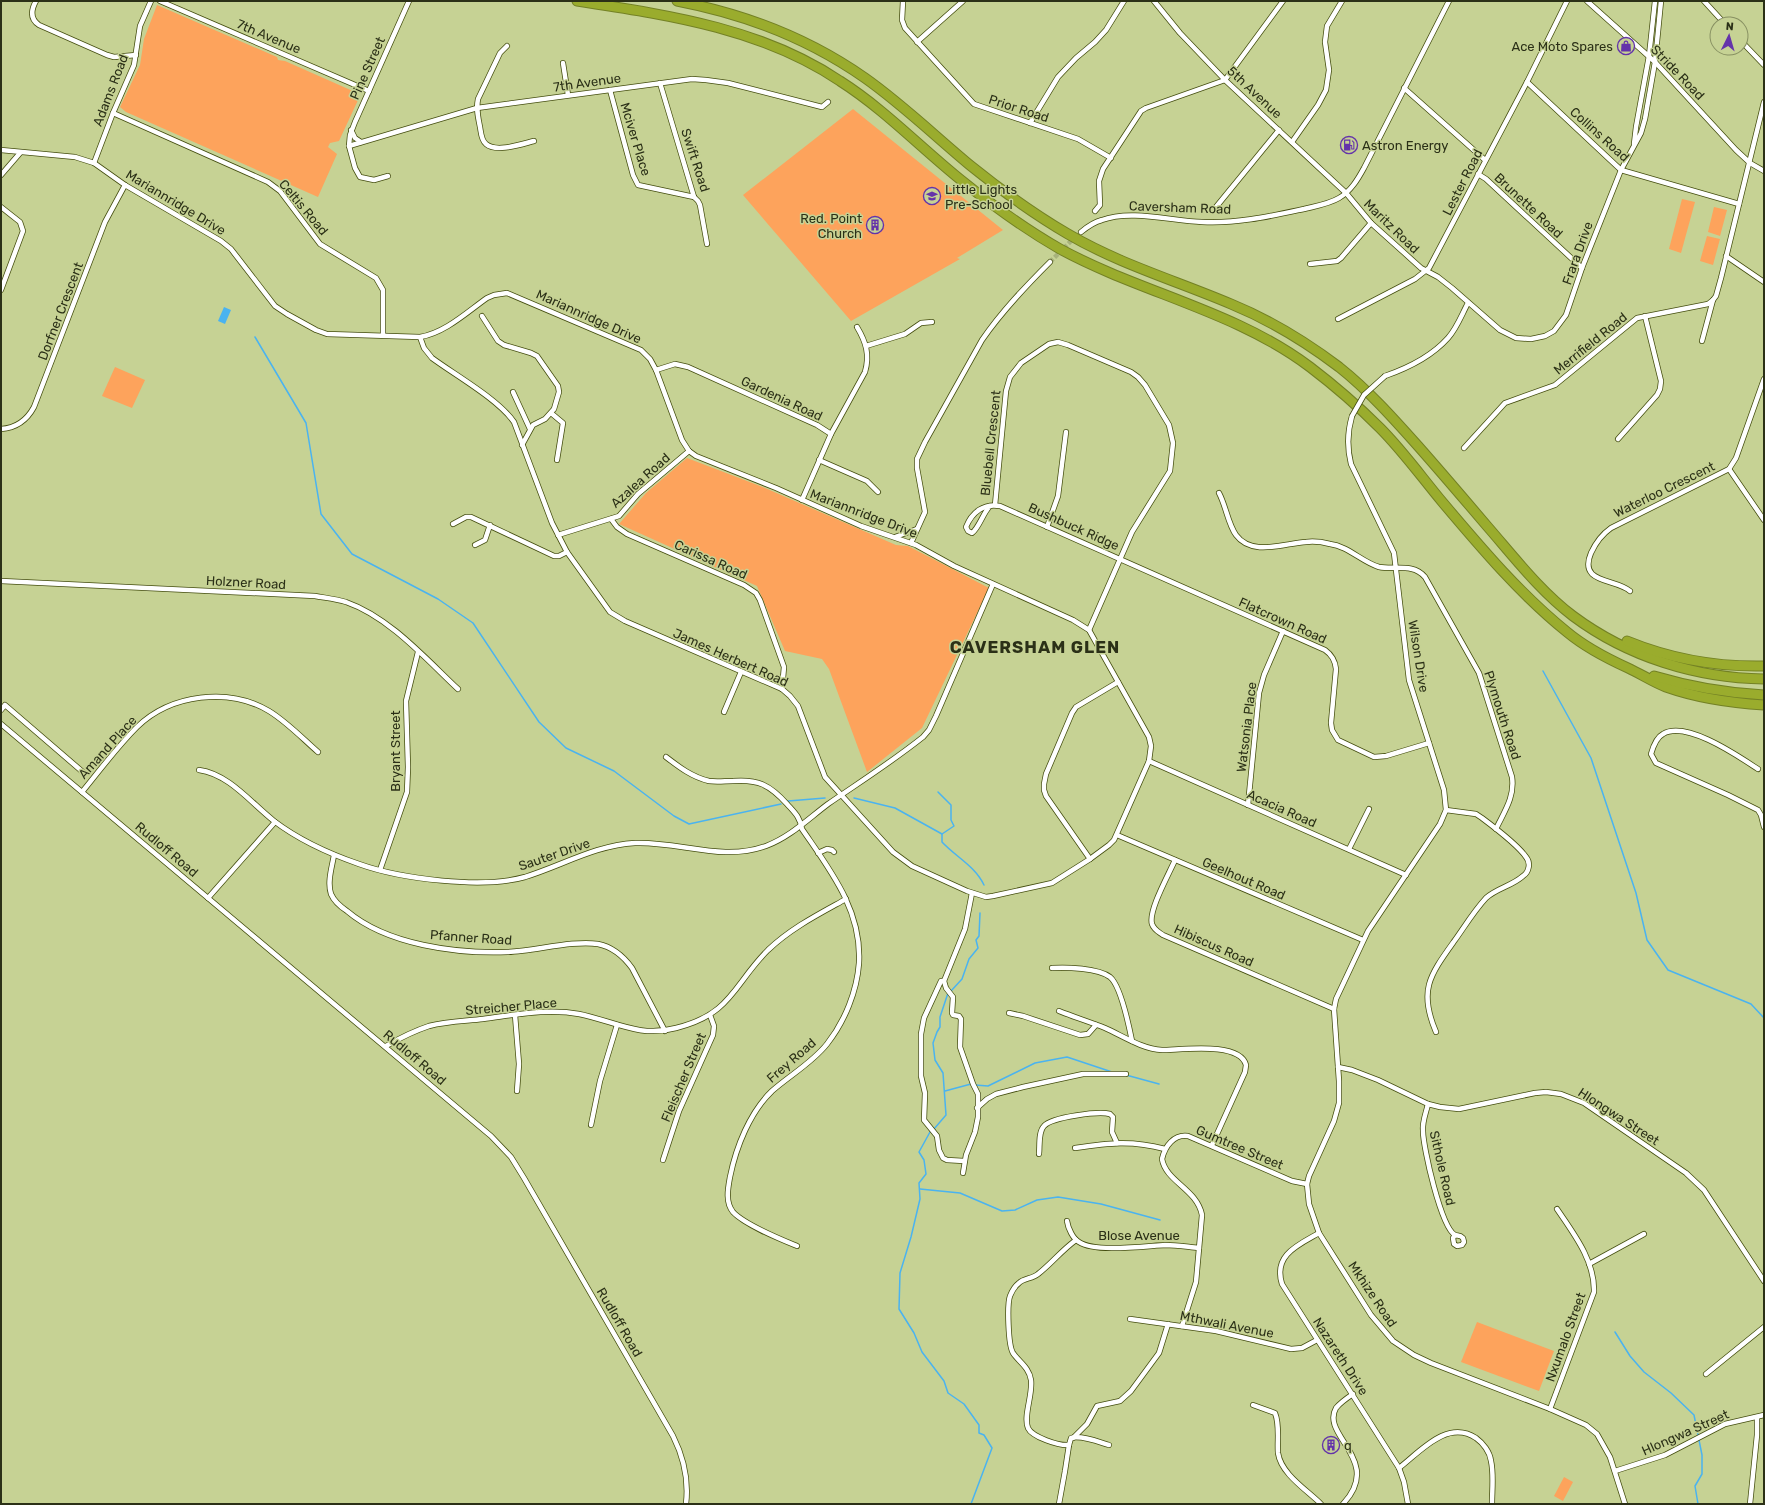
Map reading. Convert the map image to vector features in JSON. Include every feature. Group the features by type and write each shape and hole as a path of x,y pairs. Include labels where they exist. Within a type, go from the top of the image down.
{"highway":[{"path":"577,1 650,12 716,26 768,44 798,57 836,78 875,106 961,180 1006,214 1046,240 1115,276 1248,330 1277,345 1306,364 1333,385 1383,430 1446,506 1509,578 1543,612 1588,647 1664,686 1730,701 1764,705"},
{"path":"677,1 719,10 766,25 828,54 883,91 972,167 1015,200 1070,236 1122,261 1258,316 1317,351 1365,389 1395,420 1521,566 1573,616 1608,638 1651,658 1680,668 1714,675 1764,679"},
{"path":"1573,616 1613,636 1672,657 1731,666 1764,666"},
{"path":"1630,669 1686,686 1764,695"}],"street":[{"path":"36,1 32,18 39,25 107,55 114,57 136,55"},
{"name":"Adams Road","path":"94,163 113,113 134,65 140,26 151,1"},
{"name":"7th Avenue","path":"160,1 369,91"},
{"name":"Pine Street","path":"349,146 351,130 409,1"},
{"name":"Prior Road","path":"903,1 903,25 974,104 1078,139 1111,158"},
{"path":"917,42 963,1"},
{"path":"1030,123 1058,77 1106,30 1124,1"},
{"name":"5th Avenue","path":"1154,1 1180,33 1225,80 1346,193"},
{"path":"1095,211 1100,205 1100,175 1138,116 1146,108 1225,80 1283,1"},
{"path":"1292,142 1323,98 1326,90 1329,64 1325,42 1326,26 1342,1"},
{"name":"Caversham Road","path":"1081,232 1102,219 1114,217 1132,215 1216,222 1256,218 1323,204 1339,198 1354,185 1364,168 1449,1"},
{"name":"Lester Road","path":"1427,271 1568,1"},
{"name":"Stride Road","path":"1587,1 1649,56 1750,163 1764,171"},
{"name":"Frara Drive","path":"1634,145 1649,56 1655,1"},
{"name":"Frara Drive","path":"1468,303 1500,330 1516,338 1531,339 1545,336 1554,331 1566,315 1582,268 1621,170 1641,133 1645,119 1655,62 1661,1"},
{"path":"1704,1 1718,16"},
{"path":"507,46 500,52 478,99 477,108 482,140 486,144 495,148 534,141"},
{"path":"1749,49 1764,65"},
{"path":"563,63 568,95"},
{"name":"7th Avenue","path":"349,146 477,108 660,83 706,80 822,107 828,102"},
{"name":"Collins Road","path":"1527,82 1621,170 1739,204"},
{"name":"Swift Road","path":"660,83 694,197 700,205 707,244"},
{"path":"1404,88 1485,160"},
{"name":"Mciver Place","path":"610,90 633,175 638,185 694,197"},
{"path":"1702,341 1726,256 1764,102"},
{"name":"Celtis Road","path":"113,113 275,186 320,244 376,278 383,290 383,335"},
{"path":"351,130 356,140 362,142"},
{"path":"1216,207 1279,130"},
{"path":"349,146 355,168 360,177 374,180 388,176"},
{"name":"Mariannridge Drive","path":"1,150 75,157 94,163 125,185 221,241 231,249 271,301 287,314 316,330 327,334 420,337 433,334 487,298 507,293 636,348 646,354 656,370 682,440 689,451 696,456 750,477 861,526 911,543 954,566 1073,620 1089,630 1149,737 1151,746 1149,762"},
{"path":"1,175 20,153"},
{"name":"Brunette Road","path":"1478,174 1486,179 1582,268"},
{"name":"Dorfner Crescent","path":"1,429 16,426 31,414 105,222 125,185"},
{"name":"Maritz Road","path":"1346,193 1371,223 1421,268 1427,271"},
{"path":"1,207 20,222 23,232 1,290"},
{"path":"1310,264 1337,261 1371,223"},
{"path":"1726,256 1764,282"},
{"path":"911,543 925,512 925,505 918,476 918,459 925,442 982,340 1019,293 1050,262"},
{"path":"1338,320 1415,279 1427,271 1447,284 1468,303"},
{"name":"Merrifield Road","path":"1464,448 1505,403 1555,385 1630,323 1645,316 1708,304 1713,300"},
{"name":"Wilson Drive","path":"1446,810 1444,790 1409,680 1396,567 1390,544 1351,464 1347,438 1352,416 1364,395 1385,376 1407,367 1438,347 1449,337 1468,303"},
{"path":"482,316 498,341 504,345 532,353 541,361 558,386 559,392 557,402 552,413 533,425 522,445"},
{"path":"1618,439 1657,395 1660,389 1661,381 1645,316"},
{"path":"866,346 905,334 921,323 932,322"},
{"path":"831,434 865,372 867,365 866,346 857,328"},
{"name":"James Herbert Road","path":"420,337 424,348 432,358 508,413 514,422 552,524 567,552 607,609 617,617 782,689 798,706 821,770 831,785 902,860 972,893 993,896 1044,885 1059,879 1110,845 1117,835 1149,762"},
{"name":"Bluebell Crescent","path":"992,505 1006,391 1010,377 1021,363 1049,344 1058,342 1068,345 1131,372 1138,377 1145,384 1172,433 1173,443 1170,471 1132,532 1121,559"},
{"name":"Gardenia Road","path":"656,370 675,364 688,367 817,425 831,434 802,500"},
{"name":"Waterloo Crescent","path":"1630,592 1625,587 1594,576 1590,572 1588,567 1589,557 1595,543 1602,534 1663,501 1729,469 1736,458 1764,379"},
{"path":"513,392 530,429"},
{"path":"552,413 563,423 557,460"},
{"path":"1047,527 1058,496 1066,432"},
{"name":"Azalea Road","path":"558,535 619,516 638,494 689,451"},
{"path":"819,460 867,481 878,492"},
{"path":"1729,469 1764,520"},
{"name":"Plymouth Road","path":"1219,493 1235,534 1244,543 1274,547 1304,542 1332,544 1342,547 1375,565 1385,568 1396,567 1418,570 1425,576 1475,664 1482,680 1513,785 1511,798 1496,829"},
{"path":"992,505 984,513 975,530 972,532 968,531 966,527 974,513 982,508 992,505"},
{"name":"Bushbuck Ridge","path":"992,505 1000,506 1121,559 1089,630"},
{"path":"453,524 469,516 554,556 559,556 567,552"},
{"name":"Carissa Road","path":"611,519 617,527 627,534 744,585 756,593 784,667 782,689"},
{"path":"475,545 485,540 490,525"},
{"path":"894,538 918,529"},
{"name":"Flatcrown Road","path":"1121,559 1331,654 1335,662 1336,669 1331,723 1332,730 1338,740 1374,757 1386,756 1429,742"},
{"name":"Holzner Road","path":"1,581 315,596 346,602 369,613 396,632 458,689"},
{"name":"Sauter Drive","path":"199,770 218,775 275,822 334,855 380,870 404,875 459,882 482,882 514,879 542,871 596,851 623,844 657,844 719,852 743,851 774,842 788,835 841,795 908,748 929,730 993,584"},
{"name":"Watsonia Place","path":"1248,805 1259,693 1264,675 1283,631"},
{"name":"Bryant Street","path":"380,870 407,792 408,767 406,702 418,652"},
{"path":"724,712 741,672"},
{"path":"1090,859 1046,796 1044,784 1069,720 1076,707 1118,682"},
{"name":"Amand Place","path":"82,792 138,727 158,711 189,699 228,697 250,702 269,711 290,726 318,752"},
{"path":"1,701 84,773"},
{"path":"1,710 5,705"},
{"name":"Rudloff Road","path":"1,724 386,1046 491,1136 511,1157 673,1436 685,1467 686,1504"},
{"path":"1758,769 1702,736 1678,731 1670,731 1659,736 1651,754 1656,763 1758,810 1764,827"},
{"name":"Frey Road","path":"666,758 678,767 700,778 720,782 750,780 766,785 778,794 800,820 802,829 839,884 853,916 859,949 856,979 850,1001 842,1020 827,1044 812,1060 772,1091 756,1109 750,1120 734,1161 728,1187 729,1205 733,1211 743,1219 778,1238 797,1246"},
{"name":"Acacia Road","path":"1149,762 1406,875"},
{"path":"1146,769 1158,766"},
{"path":"1349,849 1369,809"},
{"path":"1338,1067 1334,1010 1341,987 1363,940 1440,824 1446,810 1476,814 1496,829 1526,857 1528,867 1525,875 1494,891 1486,898 1434,969 1428,986 1427,1004 1428,1014 1436,1032"},
{"path":"208,898 275,822"},
{"name":"Geelhout Road","path":"1117,835 1363,940"},
{"path":"818,853 827,849 834,852"},
{"name":"Pfanner Road","path":"334,855 330,881 330,888 333,898 351,915 363,923 392,937 431,946 490,952 518,952 591,944 610,948 626,960 632,968 666,1031"},
{"name":"Hibiscus Road","path":"1175,860 1153,910 1151,919 1154,928 1163,935 1334,1010"},
{"path":"945,983 965,929 972,893"},
{"name":"Fleischer Street","path":"663,1160 673,1127 714,1035 714,1026 710,1015 732,996 756,963 769,949 799,926 846,898"},
{"path":"1052,968 1063,967 1097,972 1109,977 1115,983 1127,1015 1132,1041"},
{"path":"945,983 942,981 938,987 924,1018 921,1034 921,1076 925,1093 923,1113 924,1120 937,1136 939,1150 943,1158 947,1160 964,1162"},
{"path":"945,983 953,997 952,1013 953,1015 959,1016 961,1019 960,1047 978,1094 978,1117 976,1128 964,1162 963,1173"},
{"name":"Streicher Place","path":"386,1046 407,1034 432,1026 544,1012 581,1014 646,1032 666,1031 693,1023 710,1015"},
{"path":"1059,1012 1096,1024 1132,1041 1158,1049 1214,1049 1231,1053 1245,1061 1245,1072 1212,1145"},
{"path":"1009,1013 1023,1016 1080,1035 1088,1034 1096,1024"},
{"path":"515,1015 519,1064 517,1091"},
{"path":"592,1125 600,1081 617,1025"},
{"name":"Hlongwa Street","path":"1338,1067 1352,1070 1378,1080 1428,1104 1450,1109 1463,1108 1546,1092 1562,1094 1584,1103 1686,1173 1700,1186 1709,1196 1764,1281"},
{"name":"Mkhize Road","path":"1338,1067 1340,1096 1337,1111 1309,1176 1307,1184 1309,1204 1319,1233 1371,1315 1393,1341 1414,1355 1550,1409 1586,1425 1597,1434 1610,1457 1625,1504"},
{"path":"978,1108 987,1099 996,1094 1023,1087 1084,1074 1126,1074"},
{"name":"Sithole Road","path":"1428,1104 1423,1126 1423,1138 1439,1206 1454,1235"},
{"path":"1040,1154 1041,1131 1044,1125 1052,1121 1072,1117 1110,1114 1113,1117 1112,1132 1117,1142"},
{"name":"Gumtree Street","path":"1165,1150 1175,1138 1184,1136 1212,1145 1292,1182 1307,1184"},
{"path":"1074,1148 1117,1142 1144,1144 1165,1150 1162,1159 1164,1166 1191,1194 1200,1206 1202,1215 1195,1287 1182,1326"},
{"name":"Nxumalo Street","path":"1550,1409 1594,1296 1594,1284 1589,1264 1582,1247 1557,1210"},
{"path":"1067,1222 1069,1229 1076,1240 1060,1252 1038,1274 1018,1283 1010,1296 1008,1304 1011,1351 1026,1368 1031,1381 1031,1395 1027,1417 1028,1428 1041,1438 1061,1445 1068,1445"},
{"name":"Nazareth Drive","path":"1319,1233 1288,1252 1283,1261 1280,1274 1282,1284 1399,1468 1404,1482 1408,1504"},
{"path":"1589,1264 1644,1234"},
{"name":"Blose Avenue","path":"1076,1240 1096,1247 1167,1245 1199,1248"},
{"name":"Mthwali Avenue","path":"1130,1319 1236,1335 1291,1349 1302,1348 1317,1340"},
{"path":"1059,1504 1068,1445 1083,1429 1099,1405 1120,1401 1131,1391 1159,1353 1168,1324"},
{"path":"1706,1374 1764,1327"},
{"path":"1343,1504 1355,1490 1358,1471 1356,1463 1336,1426 1334,1415 1337,1407 1352,1394"},
{"path":"1253,1405 1274,1412 1277,1415 1278,1454 1282,1464 1289,1474 1322,1504"},
{"name":"Hlongwa Street","path":"1615,1471 1665,1455 1725,1424 1764,1415"},
{"path":"1750,1504 1757,1435 1757,1417"},
{"path":"1399,1468 1439,1436 1454,1432 1467,1434 1480,1441 1489,1454 1491,1461 1492,1504"},
{"path":"1073,1438 1095,1441 1109,1446"}],"shaded area":[{"path":"157,5 277,57 278,60 285,61 355,92 359,98 339,141 330,143 328,147 337,154 318,197 126,112 120,107 140,65 144,39"},
{"path":"853,109 1003,230 957,258 960,259 851,321 743,195"},
{"path":"1682,199 1695,202 1681,253 1669,249"},
{"path":"1714,207 1727,210 1720,236 1708,232"},
{"path":"1707,236 1720,239 1713,265 1700,261"},
{"path":"115,367 145,380 132,408 102,396"},
{"path":"687,458 765,488 896,545 908,546 989,588 922,728 867,772 829,669 822,659 785,651 757,586 619,524 646,493"},
{"path":"1477,1322 1554,1351 1539,1391 1461,1362"},
{"path":"1564,1477 1573,1482 1563,1501 1554,1496"}],"water":[{"path":"224,307 231,310 225,324 218,321"}],"waterway":[{"path":"255,337 306,423 321,514 352,554 438,599 473,623 539,722 566,748 614,771 674,816 689,824 781,804"},
{"path":"1543,671 1591,758 1636,893 1647,940 1668,970 1751,1004 1764,1018"},
{"path":"938,792 951,805 951,820 954,826 942,834 942,842 976,872 984,885"},
{"path":"788,801 825,798"},
{"path":"854,798 895,808 942,834"},
{"path":"951,991 962,979 969,959 978,948 976,940 979,936 980,913"},
{"path":"934,1129 946,1115 943,1073 935,1060 933,1043 940,1027 940,1017 948,993"},
{"path":"975,1085 988,1086 1035,1063 1067,1057 1112,1072"},
{"path":"1126,1075 1159,1084"},
{"path":"945,1091 971,1084"},
{"path":"930,1132 919,1152 924,1160 926,1174 919,1183 920,1199 911,1237 900,1273 899,1309 914,1333 922,1352 944,1381 948,1393 964,1404 979,1425 979,1433 984,1435 992,1448 971,1504"},
{"path":"920,1189 960,1193 1002,1211 1015,1210 1037,1200 1058,1197 1101,1204 1160,1220"},
{"path":"1615,1332 1630,1356 1644,1372 1671,1393 1694,1415 1702,1455 1702,1474 1695,1486 1698,1504"}],"tunnel":[{"path":"1050,262 1075,237"}],"place":[{"name":"Ace Moto Spares","path":"1626,46"},
{"name":"Astron Energy","path":"1349,145"},
{"name":"Little Lights Pre-School","path":"932,196"},
{"name":"Red. Point Church","path":"875,225"},
{"name":"q","path":"1331,1445"}],"district":[{"name":"CAVERSHAM GLEN","path":"1035,647"}]}
